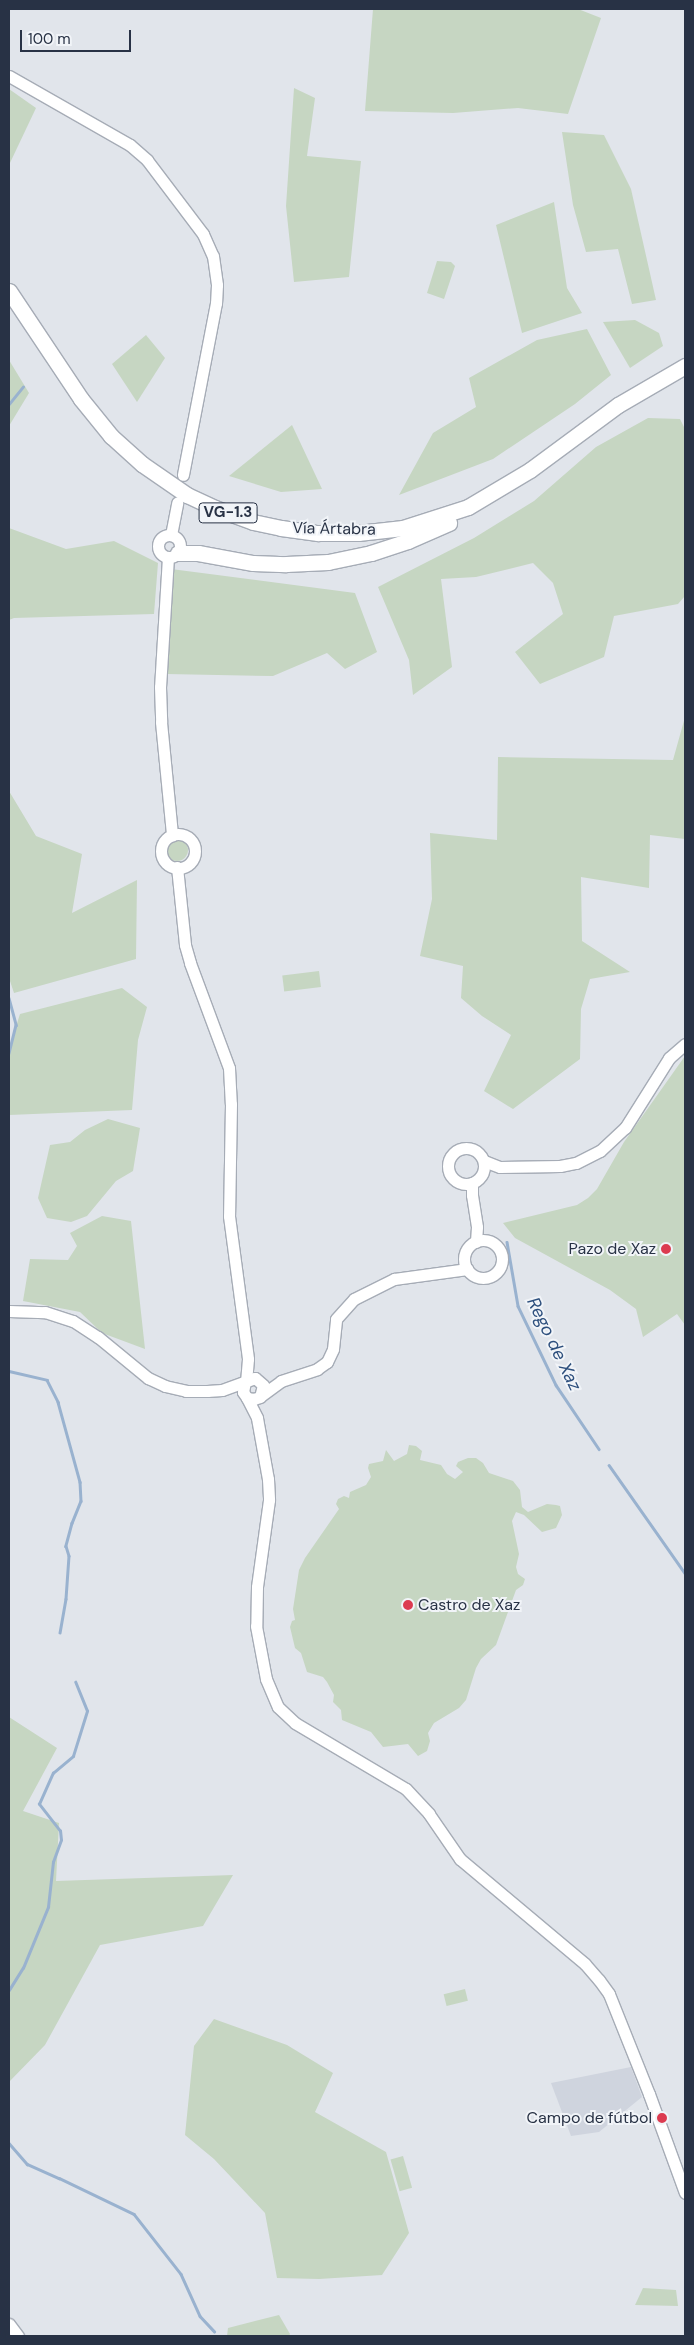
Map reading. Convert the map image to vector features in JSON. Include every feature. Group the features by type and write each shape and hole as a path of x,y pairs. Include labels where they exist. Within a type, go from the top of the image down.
{"highway":[{"name":"Vía Ártabra","path":"9,291 80,399 111,436 142,464 187,495 215,508 253,522 318,533 358,533 403,528 468,507 530,470 618,405 685,366"},
{"path":"173,555 198,553 253,563 286,564 346,559 408,541 444,525 474,510 530,470"}],"street":[{"path":"9,76 130,145 158,172 199,229 213,256 217,285 206,361 183,475"},
{"path":"172,535 177,503"},
{"path":"172,535 162,538 158,544 162,554 173,555"},
{"path":"172,535 180,542 173,555 160,687 161,722 172,835"},
{"path":"172,835 183,835 192,841 194,846 191,861 177,868 168,864 162,856 162,845 172,835"},
{"path":"177,868 186,945 190,963 229,1068 232,1104 229,1216 248,1359 245,1382 242,1389 257,1418 270,1500 257,1587 256,1626 266,1679 278,1707 295,1723 406,1789 429,1814 460,1859 585,1964 599,1980 612,2004 649,2094 685,2193"},
{"path":"484,1166 560,1166 576,1163 600,1151 625,1128 670,1058 685,1044"},
{"path":"471,1148 481,1155 484,1166 480,1177 468,1183 454,1179 448,1168 450,1157 459,1149 471,1148"},
{"path":"468,1183 481,1241"},
{"path":"481,1241 497,1246 500,1252 501,1264 494,1274 483,1278 472,1274 466,1264 469,1247 481,1241"},
{"path":"9,1311 45,1312 73,1321 98,1337 148,1378 165,1386 186,1391 222,1390 254,1399 281,1381 317,1369 327,1362 333,1349 336,1319 354,1299 394,1279 448,1270 466,1264"},
{"path":"248,1359 263,1385 257,1418"},
{"path":"222,1390 245,1382 250,1378 281,1381"},
{"path":"9,2324 18,2336"}],"shaded area":[{"path":"631,2067 642,2097 599,2132 571,2136 551,2083"}],"green space":[{"path":"373,9 578,9 601,18 568,114 518,108 453,113 365,111"},
{"path":"294,88 315,98 307,156 361,161 349,277 294,282 286,206"},
{"path":"9,89 36,108 9,165"},
{"path":"562,132 604,135 631,189 656,300 632,304 618,249 586,252 573,205"},
{"path":"554,202 567,288 582,313 522,333 496,225"},
{"path":"437,261 451,262 455,266 444,299 427,293"},
{"path":"635,320 659,333 663,346 630,368 603,322"},
{"path":"587,329 611,375 575,404 493,459 399,495 433,433 476,407 469,378 537,340"},
{"path":"146,335 165,358 137,402 112,364"},
{"path":"9,360 29,393 9,426"},
{"path":"648,418 680,419 685,429 685,596 678,604 614,616 604,657 540,684 515,652 563,614 553,583 533,563 476,577 441,579 452,667 413,695 409,660 378,587 474,538 534,501 596,447"},
{"path":"292,425 322,489 281,492 229,476"},
{"path":"9,528 66,549 114,541 158,563 154,614 14,618 9,620"},
{"path":"171,569 355,593 377,652 345,669 327,653 273,676 166,674"},
{"path":"685,717 685,839 650,835 649,888 581,877 582,941 630,972 590,979 581,1009 580,1059 513,1109 484,1091 511,1035 482,1016 461,998 463,966 420,956 432,899 430,833 497,840 498,757 673,760"},
{"path":"9,791 36,836 82,854 72,913 137,880 136,959 14,993 9,978"},
{"path":"177,839 185,842 188,850 185,858 177,861 169,858 166,850 169,842"},
{"path":"319,971 321,987 284,991 282,976"},
{"path":"122,988 147,1007 138,1040 132,1110 9,1115 9,1048 20,1014"},
{"path":"685,1056 685,1325 677,1314 643,1337 636,1309 610,1290 515,1238 503,1223 577,1205 588,1198 597,1189 624,1142"},
{"path":"108,1119 140,1128 133,1171 116,1181 87,1216 71,1222 47,1218 38,1198 50,1145 70,1142 85,1130"},
{"path":"102,1216 131,1221 145,1349 102,1333 80,1312 23,1301 30,1259 68,1260 77,1246 70,1233"},
{"path":"409,1445 416,1446 422,1451 420,1460 441,1465 447,1474 455,1479 463,1472 456,1466 458,1462 468,1458 476,1458 483,1463 489,1473 513,1481 520,1490 522,1507 528,1512 547,1504 560,1506 562,1515 556,1528 542,1532 524,1515 516,1512 512,1521 519,1554 516,1567 518,1574 525,1579 523,1585 516,1590 496,1645 481,1659 476,1668 466,1700 459,1708 434,1723 428,1733 430,1741 427,1751 418,1756 408,1744 383,1747 371,1732 342,1720 341,1710 333,1702 334,1695 327,1682 323,1677 307,1672 301,1653 295,1648 290,1627 292,1621 295,1620 293,1609 299,1570 305,1558 339,1509 336,1504 338,1499 344,1496 349,1498 350,1492 366,1485 371,1477 368,1468 369,1464 383,1461 386,1450 394,1461 407,1454"},
{"path":"9,1717 57,1748 23,1811 59,1823 56,1881 233,1875 203,1926 100,1945 45,2045 9,2082"},
{"path":"465,1989 468,2001 447,2006 444,1994"},
{"path":"214,2019 287,2045 333,2073 315,2112 386,2152 409,2233 382,2275 319,2279 277,2278 265,2213 214,2159 185,2135 194,2046"},
{"path":"403,2156 412,2188 400,2191 391,2160"},
{"path":"643,2288 676,2290 678,2306 635,2305"},
{"path":"279,2315 290,2334 289,2336 227,2336 228,2328"}],"waterway":[{"path":"9,404 23,387"},
{"path":"9,998 16,1025 9,1053"},
{"name":"Rego de Xaz","path":"507,1242 518,1306 556,1385 599,1449"},
{"path":"9,1371 47,1380 58,1402 80,1482 81,1501 72,1523 66,1546 69,1556 66,1599 60,1632"},
{"name":"Rego de Xaz","path":"609,1465 685,1573"},
{"path":"9,1990 23,1968 48,1907 53,1862 61,1840 60,1831 39,1804 53,1773 73,1756 87,1711 75,1682"},
{"path":"9,2143 27,2164 134,2214 181,2274 200,2316 214,2331"}],"place":[{"name":"Pazo de Xaz","path":"666,1249"},
{"name":"Castro de Xaz","path":"408,1605"},
{"name":"Campo de fútbol","path":"662,2118"}]}
